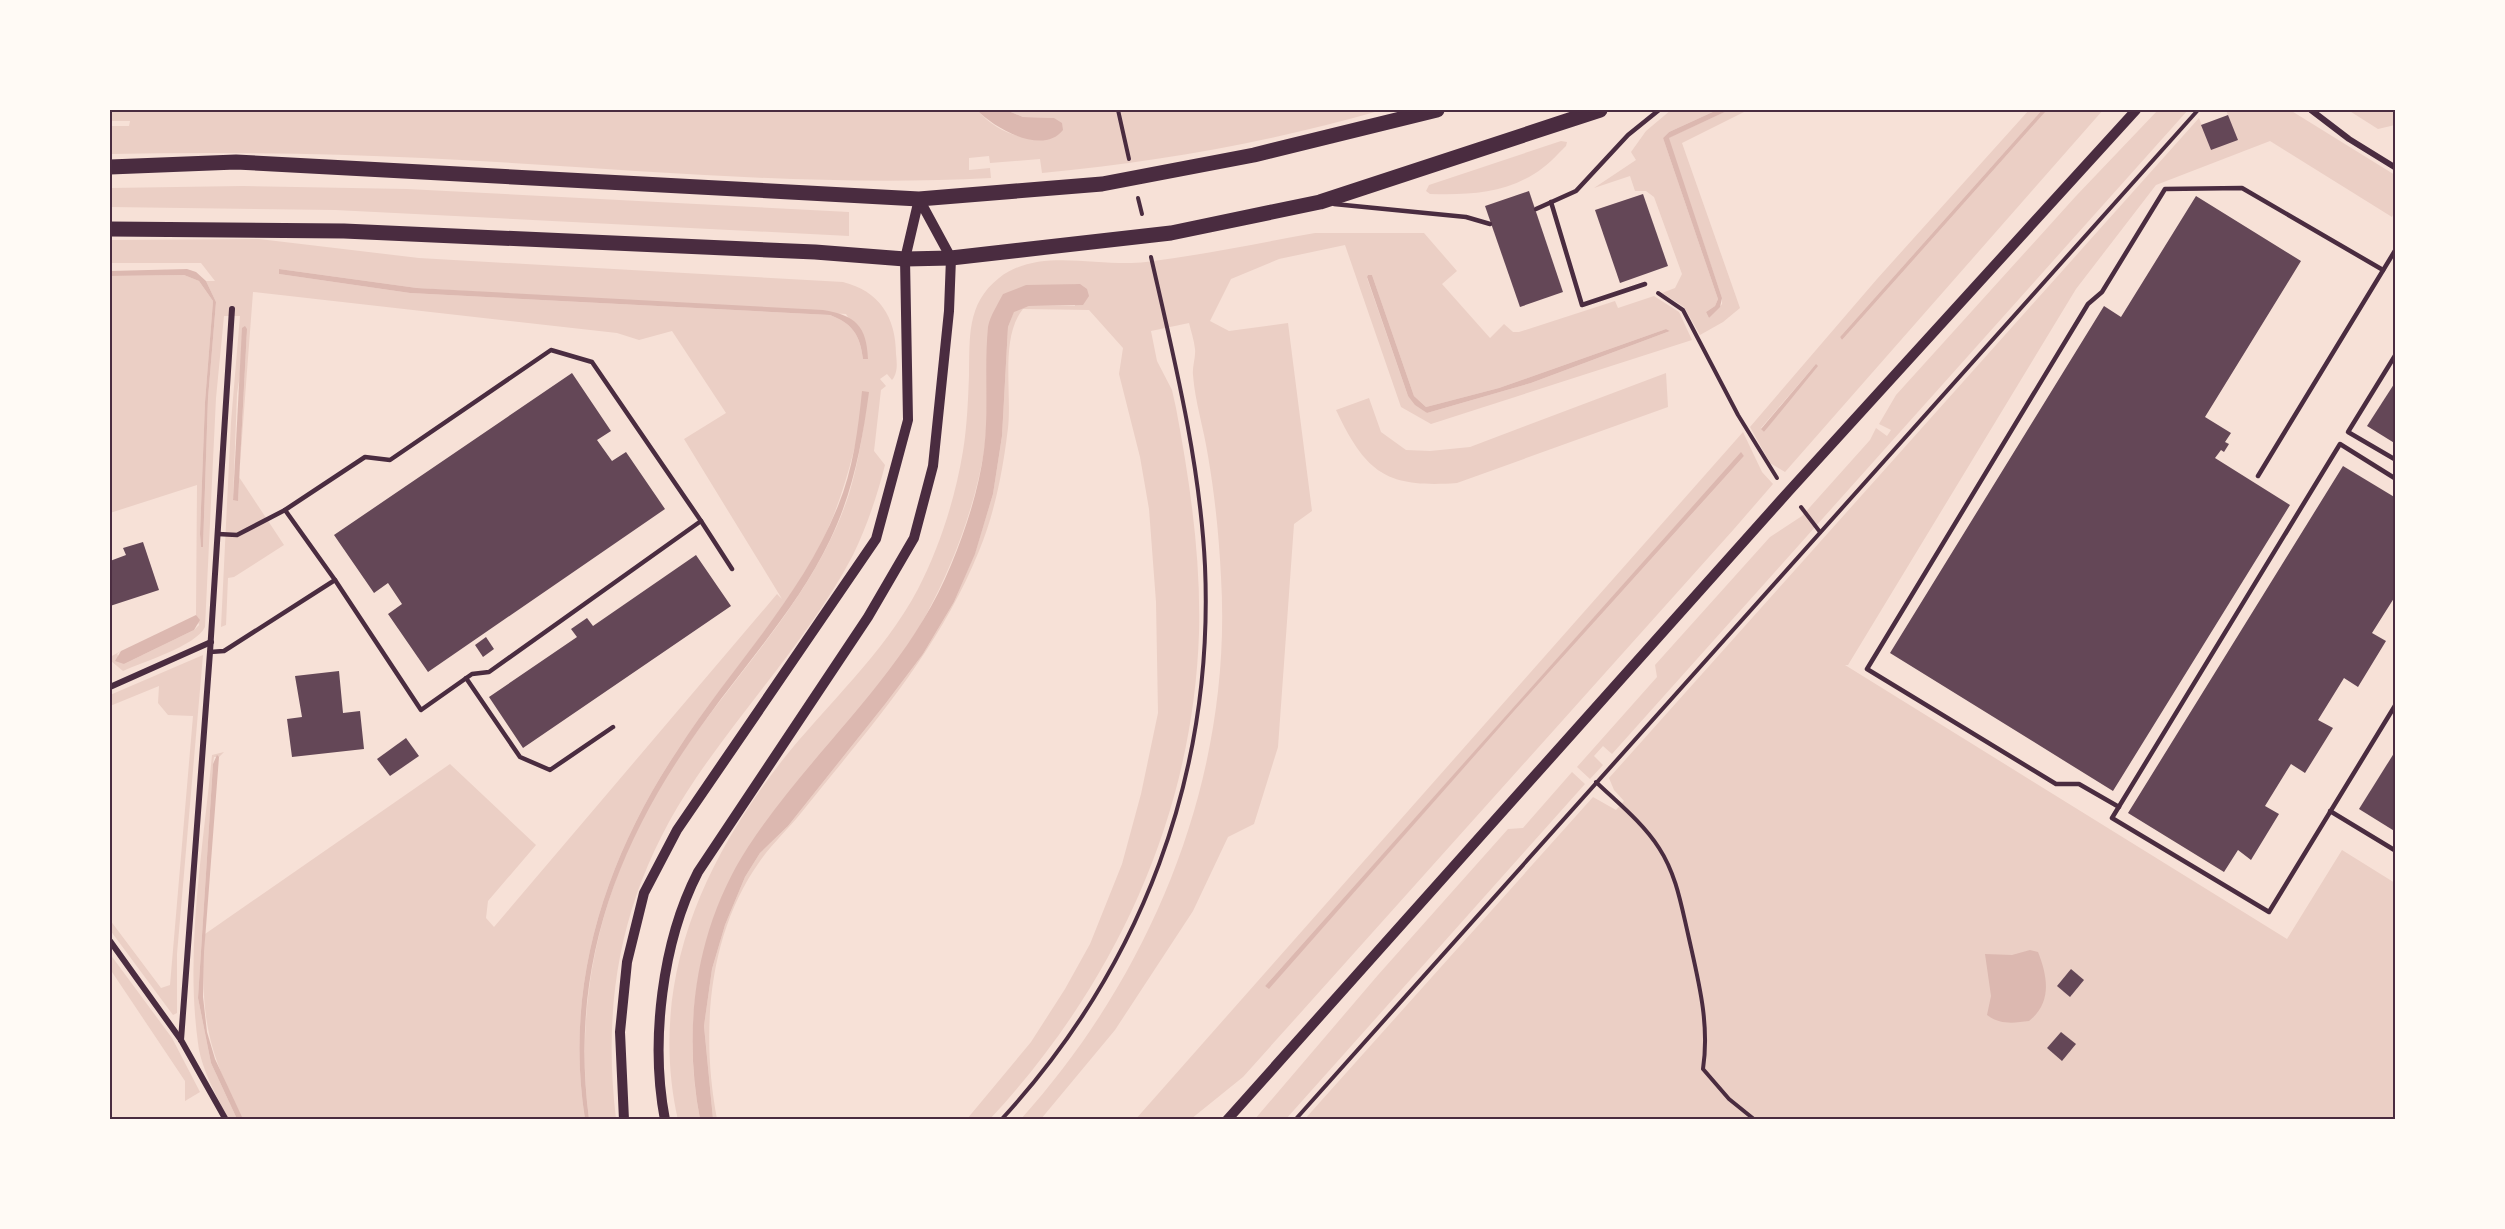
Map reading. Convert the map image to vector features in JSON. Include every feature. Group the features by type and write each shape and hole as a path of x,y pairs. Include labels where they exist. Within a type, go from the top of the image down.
{"main road":[{"path":"110,167 236,162 919,199 1101,184 1254,154 1437,110"},
{"path":"110,229 344,231 803,252 905,259 951,258 1171,233 1320,202 1600,110"}],"street":[{"path":"1227,1119 1789,491 2136,110"},
{"path":"2311,110 2349,140 2396,168"},
{"path":"664,1119 658,1088 660,1024 670,950 682,903 698,872 868,617 914,538 933,466 949,311 951,258 919,199"},
{"path":"624,1119 620,1032 627,962 644,893 676,830 876,539 908,420 905,259 919,199"},
{"path":"181,1040 211,642 232,309"},
{"path":"110,687 211,642"},
{"path":"110,941 181,1040 226,1119"}],"lane":[{"path":"1536,209 1576,192 1628,135 1659,110"},
{"path":"2119,807 2079,784 2056,784 1867,669 2088,304 2102,292 2165,189 2242,188 2383,270"},
{"path":"1320,202 1466,217 1490,224"},
{"path":"1551,202 1582,305 1646,284"},
{"path":"2258,476 2396,249"},
{"path":"218,534 237,535 285,510 365,457 390,460 551,351 592,362 732,569"},
{"path":"2396,354 2348,432 2396,460"},
{"path":"2396,479 2340,444 2112,818 2269,912 2396,704"},
{"path":"285,510 335,580 421,710 472,674 489,672 700,521"},
{"path":"210,652 224,651 335,580"},
{"path":"466,678 520,757 550,770 613,727"},
{"path":"2330,811 2396,851"}],"path":[{"path":"1295,1119 2198,110"},
{"path":"1646,284 1683,310 1738,415 1769,468 1820,532"},
{"path":"1001,1119 1022,1097 1082,1019 1130,936 1171,836 1193,752 1204,671 1205,566 1195,471 1178,378"},
{"path":"1596,782 1633,816 1659,846 1669,864 1677,885 1702,998 1707,1046 1703,1069 1730,1099 1755,1119"}],"shaded area":[{"path":"176,110 977,110 992,124 1008,133 1017,136 1046,138 1054,118 1023,117 1006,110 1382,110 1298,132 1171,157 1042,173 1040,159 990,163 989,156 969,158 969,170 990,168 991,178 849,180 707,175 384,156 266,153 110,154 110,126 129,126 130,121 110,121 110,112"},
{"path":"977,110 1006,110 1023,117 1054,118 1062,123 1063,130 1054,137 1031,140 1006,131"},
{"path":"1671,110 1717,110 1669,132 1663,138 1718,299 1715,306 1706,312 1709,318 1722,304 1722,298 1668,138 1729,110 1748,110 1682,143 1740,308 1723,322 1700,335 1684,307 1662,293 1675,288 1682,274 1654,197 1646,191 1635,191 1630,176 1594,188 1636,160 1631,152 1646,131"},
{"path":"1717,110 1729,110 1669,138 1722,298 1720,307 1709,318 1706,312 1715,306 1718,299 1663,138 1669,132"},
{"path":"2029,110 2042,110 1840,337 1842,340 2047,110 2103,110 1785,472 1770,463 1750,427 1877,279","holes":["1816,364 1764,432 1761,428"]},
{"path":"2042,110 2047,110 1842,340 1840,337"},
{"path":"2158,110 2188,110 1612,754 1603,746 1594,756 1603,765 1590,779 1577,767 1657,677 1655,665 1770,537 1802,516 1870,440 1876,428 1887,436 1891,430 1879,424 1896,395 2076,196"},
{"path":"2226,110 2290,110 2395,175 2395,211 2392,217 2270,141 2156,185 2076,289 1848,665 1845,665 2287,939 2342,850 2395,883 2395,1119 1304,1120 1593,797 1616,810 1624,801 1614,790 1609,778 2199,118 2211,150 2237,139"},
{"path":"2348,110 2394,110 2395,125 2378,129"},
{"path":"1561,141 1567,142 1566,146 1547,165 1522,181 1509,186 1483,192 1457,194 1430,194 1426,191 1429,185"},
{"path":"243,186 407,189 849,212 849,236 335,210 110,207 110,188"},
{"path":"1315,233 1424,233 1457,271 1442,284 1490,338 1504,324 1513,332 1519,332 1615,301 1618,308 1654,296 1679,312 1692,340 1431,424 1401,407 1345,245 1279,259 1231,279 1210,321 1229,331 1288,323 1312,511 1294,524 1278,747 1254,824 1228,837 1193,911 1115,1030 1041,1119 1021,1119 1068,1062 1110,1000 1145,936 1175,868 1198,798 1213,725 1221,652 1221,577 1213,486 1194,385 1195,346 1189,323 1151,331 1157,361 1172,390 1176,408 1190,492 1198,577 1199,633 1193,701 1181,768 1163,833 1139,895 1109,955 1074,1013 1034,1067 990,1119 967,1119 1031,1042 1090,944 1122,864 1141,794 1158,713 1156,602 1149,509 1140,457 1119,374 1123,348 1089,310 1023,309 1016,321 1009,349 1008,428 998,491 985,536 962,588 943,623 922,657 900,689 852,751 760,861 742,890 729,921 719,953 710,1020 712,1087 717,1119 713,1119 704,1026 712,969 725,925 745,877 760,853 788,826 886,703 923,654 954,602 975,553 993,494 1002,436 1008,327 1014,311 1029,306 1075,306 1076,284 1003,294 989,381 984,452 975,494 954,556 918,629 869,696 759,832 722,899 709,934 694,1006 692,1044 694,1081 700,1119 678,1120 670,1070 670,1022 676,975 688,930 705,886 752,802 781,762 888,636 904,613 926,573 946,522 960,469 966,423 972,322 975,310 988,288 1015,268 1032,263 1051,260 1146,262","holes":["1368,275 1372,275 1414,396 1426,407 1499,388 1666,329 1670,331 1531,383 1427,413 1408,396 1367,278"]},
{"path":"259,239 419,258 843,282 856,286 876,299 889,317 893,328 897,368 892,380 887,374 880,379 886,386 881,390 874,451 885,465 858,544 818,613 696,778 671,818 651,858 635,899 623,941 612,1027 612,1073 616,1119 589,1119 585,1070 586,1022 591,975 601,928 615,882 633,837 656,794 704,722 797,597 835,530 856,469 868,392 843,490 819,547 787,600 677,751 651,793 610,881 596,927 586,974 580,1021 580,1070 585,1119 243,1119 221,1071 208,1030 204,987 205,934 450,764 536,845 488,901 486,918 494,927 777,594 782,599 684,439 726,413 672,331 639,340 617,333 253,292 240,468 247,329 237,394 233,499 238,500 239,477 284,545 234,577 228,578 226,625 221,627 231,422 240,316 224,316 216,398 205,627 200,634 180,647 123,671 111,661 110,657 121,651 117,654 124,664 194,630 199,625 196,615 197,485 110,513 110,276 184,275 199,281 213,301 205,402 201,547 203,547 208,398 216,302 206,281 215,281 201,263 110,263 110,240","holes":["279,269 417,288 846,314 867,349 867,359 863,359 860,343 854,331 844,322 830,315 410,293 279,274"]},
{"path":"187,269 196,272 206,281 216,302 208,398 203,547 201,547 200,534 205,402 213,301 199,281 184,275 110,276 110,271"},
{"path":"279,269 417,288 823,310 843,315 857,324 865,338 868,359 863,359 860,343 854,331 844,322 830,315 410,293 279,274"},
{"path":"1368,275 1372,275 1414,396 1426,407 1499,388 1666,329 1670,331 1531,383 1427,413 1415,405 1408,396"},
{"path":"1080,284 1087,289 1089,296 1083,305 1029,306 1014,312 1008,327 1002,436 993,494 975,554 954,602 923,654 886,703 788,826 760,853 745,877 725,925 712,969 704,1026 713,1119 700,1119 693,1049 698,978 705,944 730,878 773,811 884,677 909,642 932,605 951,565 971,509 982,465 986,419 988,327 1003,294 1026,285"},
{"path":"245,326 247,329 238,501 233,500 242,328"},
{"path":"1816,364 1818,366 1764,432 1761,429"},
{"path":"1666,373 1668,407 1457,483 1412,483 1395,479 1381,472 1358,449 1336,410 1369,398 1381,432 1406,450 1430,451 1470,447"},
{"path":"862,391 869,392 860,449 851,486 838,522 818,564 789,610 675,764 625,858 607,907 594,957 586,1009 585,1063 589,1119 585,1119 580,1070 580,1021 586,974 596,927 610,881 651,793 677,751 785,602 823,540 848,478 857,435"},
{"path":"1743,432 1762,472 1773,484 1734,529 1243,1077 1191,1119 1135,1120","holes":["1741,453 1744,456 1269,988 1265,986"]},
{"path":"1741,452 1744,456 1515,710 1269,989 1265,986"},
{"path":"196,615 200,620 194,630 124,664 115,661 121,651"},
{"path":"203,655 177,954 177,1013 173,1015 110,930 110,920 161,988 170,985 193,716 168,715 158,703 159,686 110,706 110,695"},
{"path":"224,752 219,757 214,757 213,764 198,998 211,1063 237,1119 228,1119 206,1072 198,1043 194,1008 194,936 212,755"},
{"path":"217,755 219,757 204,953 203,997 207,1032 215,1059 243,1119 237,1119 211,1063 198,998 213,764"},
{"path":"1572,772 1585,784 1286,1119 1255,1119 1378,975 1508,829 1523,828"},
{"path":"2030,950 2038,952 2046,980 2042,1006 2029,1021 2007,1022 1987,1015 1991,996 1985,954 2012,955"},
{"path":"110,954 172,1038 200,1092 185,1101 185,1081 110,969"}],"building":[{"path":"2228,115 2238,140 2211,150 2201,125"},
{"path":"1529,191 1563,292 1520,307 1485,206"},
{"path":"1643,194 1668,266 1620,283 1595,210"},
{"path":"2196,196 2301,261 2205,417 2231,433 2225,442 2229,444 2224,452 2221,450 2215,458 2290,505 2113,791 1890,653 2104,306 2121,317"},
{"path":"572,373 611,431 597,440 612,461 626,452 665,509 428,672 388,614 402,604 388,583 374,593 334,535"},
{"path":"2396,381 2396,444 2367,426"},
{"path":"2343,466 2396,498 2396,595 2372,633 2386,641 2358,687 2344,678 2318,720 2333,728 2305,773 2291,764 2265,806 2279,814 2251,860 2238,850 2224,872 2128,813"},
{"path":"143,542 159,590 110,606 110,561 126,555 123,548"},
{"path":"696,555 731,606 523,748 489,697 577,637 571,629 587,618 593,626"},
{"path":"486,637 494,649 483,657 475,645"},
{"path":"339,671 343,713 360,711 364,749 292,757 287,719 302,717 295,676"},
{"path":"406,738 419,756 390,776 377,759"},
{"path":"2396,750 2396,832 2359,809"},
{"path":"2071,969 2084,980 2070,997 2057,986"},
{"path":"2061,1032 2076,1044 2062,1061 2047,1048"}]}
